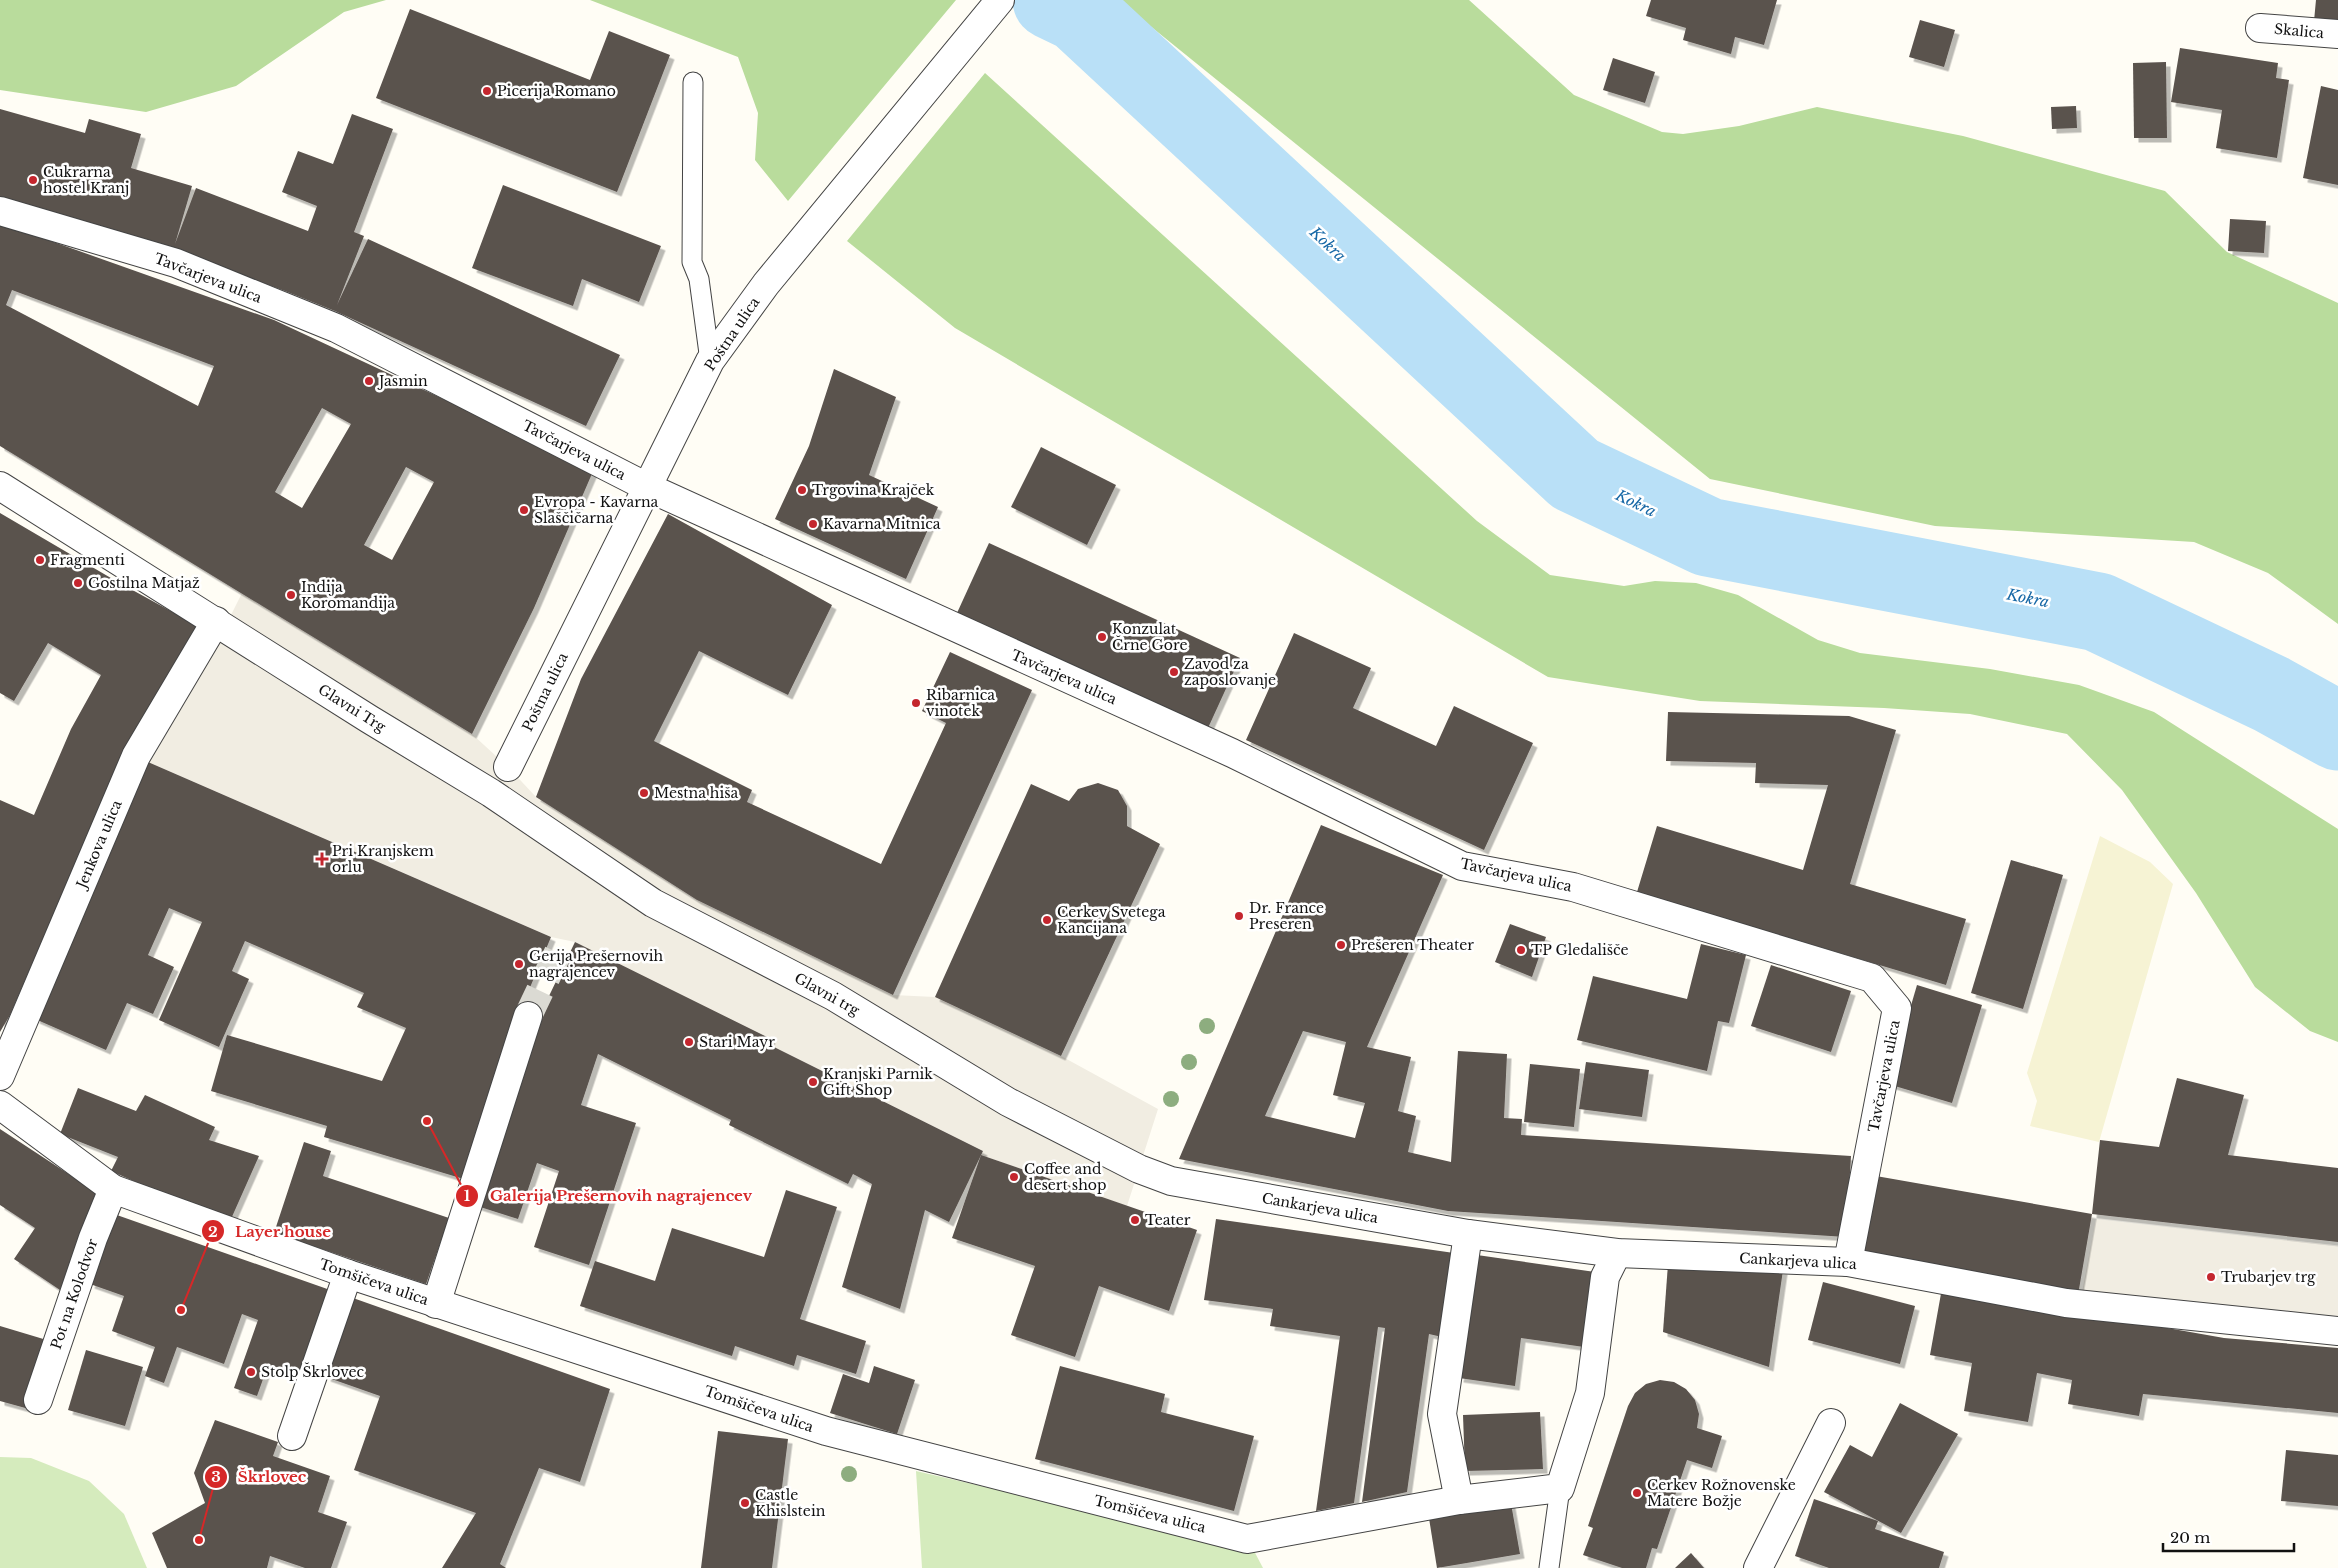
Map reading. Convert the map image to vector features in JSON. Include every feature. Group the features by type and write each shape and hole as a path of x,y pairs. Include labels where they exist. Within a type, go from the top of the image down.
{"street":[{"name":"Poštna ulica","path":"508,767 710,361 766,284 1000,0"},
{"name":"Skalica","path":"2260,28 2338,34"},
{"name":"Tavčarjeva ulica","path":"0,211 176,263 336,328 647,487 1232,753 1462,866 1573,887 1872,978 1897,1008 1848,1262"},
{"name":"Glavni Trg","path":"0,486 216,621 369,720 491,793"},
{"name":"Jenkova ulica","path":"0,1076 136,756 216,621"},
{"name":"Glavni trg","path":"491,793 653,903 833,996 1008,1102 1138,1169 1171,1181"},
{"path":"436,1304 528,1016"},
{"name":"Tomšičeva ulica","path":"0,1105 113,1189 348,1274 436,1304 561,1342 826,1431 1247,1539 1459,1500 1560,1488"},
{"name":"Cankarjeva ulica","path":"1171,1181 1468,1234 1617,1253 1848,1262 2066,1303 2338,1331"},
{"name":"Pot na Kolodvor","path":"38,1400 113,1189"},
{"path":"1459,1500 1442,1414 1468,1234"},
{"path":"1560,1488 1590,1393 1605,1277 1617,1253"},
{"path":"292,1436 348,1274"},
{"path":"1758,1568 1831,1423"}],"lane":[{"path":"693,82 692,262 699,278 710,361"},
{"path":"1549,1568 1560,1488"}],"shaded area":[{"path":"242,593 472,734 508,767 536,797 697,900 893,995 935,997 1061,1056 1158,1109 1127,1206 981,1155 983,1151 768,1044 770,1040 575,942 551,937 148,762 225,627"},
{"path":"2100,836 2150,862 2173,884 2099,1142 2030,1126 2037,1101 2027,1073"},
{"name":"Trubarjev trg","path":"2096,1219 2338,1246 2338,1342 2079,1308"}],"green space":[{"path":"0,0 386,0 344,12 236,86 146,112 0,90"},
{"path":"590,0 956,0 788,201 755,160 758,113 738,57"},
{"path":"1118,0 1469,0 1574,95 1662,132 1683,134 1739,126 1817,107 1963,136 2165,191 2227,252 2338,303 2338,624 2268,573 2194,542 1935,526 1710,479"},
{"path":"985,73 1477,521 1550,575 1624,586 1655,581 1696,583 1738,595 1818,640 1860,653 1990,669 2079,685 2154,712 2338,829 2338,1042 2310,1031 2255,987 2196,893 2122,790 2067,734 1970,714 1884,708 1700,701 1548,677 955,328 847,241"},
{"path":"0,1457 31,1458 89,1481 124,1514 147,1568 0,1568"},
{"path":"916,1471 1253,1549 1263,1568 922,1568"}],"building":[{"path":"1651,0 1777,0 1764,45 1735,37 1731,54 1683,40 1686,28 1646,16"},
{"path":"2316,0 2338,0 2338,23 2314,21"},
{"path":"410,9 590,80 609,31 670,55 617,192 376,98"},
{"path":"1920,20 1955,30 1944,67 1909,57"},
{"path":"2180,48 2278,63 2276,78 2289,80 2277,158 2216,148 2222,110 2171,102"},
{"path":"1613,58 1655,72 1645,103 1603,90"},
{"path":"2166,62 2167,138 2134,138 2133,63"},
{"path":"2321,86 2338,90 2338,185 2303,178"},
{"path":"2076,106 2077,128 2052,129 2051,107"},
{"path":"0,109 85,133 89,119 141,134 131,168 192,186 175,244 196,188 308,231 317,206 282,192 298,151 333,164 352,114 393,129 354,232 364,236 337,305 368,239 620,355 586,426 335,311 285,291 173,249 0,198"},
{"path":"503,185 661,246 639,302 582,279 573,306 472,268"},
{"path":"2230,219 2266,221 2264,253 2228,251"},
{"path":"0,223 274,320 594,469 534,608 472,734 0,446","holes":["12,290 214,366 198,406 6,305","322,408 351,424 302,508 275,492","406,467 434,482 392,560 364,545"]},
{"path":"834,369 896,397 869,475 938,507 906,579 775,519 809,446"},
{"path":"1041,447 1116,485 1087,545 1011,507"},
{"path":"0,513 116,581 198,626 124,750 10,1015 0,1032 0,800 34,815 71,729 101,675 48,643 14,701 0,693"},
{"path":"668,514 832,605 788,695 699,651 654,741 752,790 747,802 881,864 946,723 922,711 950,652 1032,690 893,995 697,900 536,797 581,679"},
{"path":"989,543 1240,658 1208,728 957,613"},
{"path":"1294,633 1371,668 1353,708 1436,746 1454,706 1533,743 1484,850 1246,740"},
{"path":"1668,712 1849,716 1896,730 1850,884 1966,919 1946,985 1637,892 1657,826 1803,870 1828,785 1755,783 1756,763 1666,761"},
{"path":"148,762 551,937 514,1026 467,1180 324,1137 327,1126 211,1091 227,1035 382,1081 406,1028 357,1007 364,993 245,941 232,971 249,979 219,1047 159,1020 202,922 169,908 148,955 174,967 153,1014 127,1003 106,1050 35,1019"},
{"name":"Cerkev Svetega Kancijana","path":"1098,783 1118,790 1127,806 1127,826 1160,844 1061,1056 935,997 1031,784 1069,801 1078,789"},
{"path":"1321,825 1443,875 1367,1047 1411,1057 1398,1111 1416,1116 1408,1152 1451,1162 1458,1051 1507,1054 1504,1118 1522,1119 1521,1135 1851,1156 1846,1237 1448,1211 1179,1159","holes":["1303,1031 1346,1042 1333,1095 1365,1103 1355,1138 1265,1116"]},
{"path":"2011,860 2063,875 2023,1009 1971,993"},
{"name":"TP Gledališče","path":"1510,924 1546,937 1532,977 1495,962"},
{"path":"575,942 771,1039 768,1044 983,1151 949,1222 925,1210 900,1309 842,1287 872,1184 853,1174 848,1184 729,1125 731,1120 598,1054 581,1105 636,1123 589,1265 534,1247 559,1171 537,1163 518,1219 474,1205 536,1023"},
{"path":"1701,944 1746,955 1729,1023 1718,1021 1707,1071 1577,1040 1593,976 1687,999"},
{"path":"1771,965 1851,991 1831,1052 1751,1026"},
{"path":"1917,985 1982,1005 1952,1103 1888,1084"},
{"path":"1586,1062 1649,1070 1642,1117 1579,1109"},
{"path":"1530,1064 1580,1069 1574,1127 1524,1122"},
{"path":"2177,1078 2244,1095 2228,1155 2338,1168 2338,1242 2092,1214 2100,1140 2159,1147"},
{"path":"78,1088 136,1111 145,1095 215,1127 209,1140 259,1156 231,1219 181,1202 111,1171 118,1157 60,1134"},
{"path":"0,1129 96,1192 60,1290 14,1259 35,1228 0,1205"},
{"path":"304,1142 331,1151 323,1176 449,1218 426,1284 274,1233"},
{"path":"981,1155 1197,1230 1169,1311 1099,1286 1075,1357 1011,1335 1035,1266 952,1238"},
{"path":"1876,1176 2092,1214 2078,1295 1861,1257"},
{"path":"786,1190 837,1207 800,1319 866,1341 856,1374 797,1355 794,1366 735,1346 732,1356 580,1306 595,1261 655,1281 672,1228 764,1257"},
{"path":"114,1214 333,1291 301,1380 267,1368 257,1396 234,1388 258,1320 242,1314 224,1364 177,1347 164,1383 145,1376 155,1347 112,1331 124,1296 90,1284"},
{"path":"1216,1219 1454,1253 1442,1337 1429,1334 1407,1492 1362,1502 1385,1328 1378,1327 1354,1503 1316,1511 1340,1336 1270,1326 1273,1309 1204,1300"},
{"path":"1477,1255 1602,1273 1591,1348 1521,1338 1515,1386 1459,1378"},
{"path":"1668,1264 1783,1270 1769,1367 1663,1332"},
{"path":"1823,1282 1915,1306 1900,1364 1808,1340"},
{"path":"1942,1288 2224,1338 2338,1348 2338,1413 2143,1394 2139,1416 2068,1404 2072,1380 2037,1373 2028,1422 1964,1411 1972,1363 1930,1355"},
{"path":"353,1298 610,1389 580,1482 539,1468 500,1564 506,1568 442,1568 476,1513 354,1470 380,1396 326,1377"},
{"path":"0,1326 50,1341 29,1409 0,1401"},
{"path":"86,1350 143,1367 125,1426 68,1410"},
{"path":"874,1366 915,1380 897,1434 830,1413 843,1374 869,1383"},
{"path":"1060,1366 1165,1394 1161,1412 1254,1436 1234,1511 1035,1459"},
{"name":"Cerkev Rožnovenske Matere Božje","path":"1660,1380 1674,1382 1686,1389 1695,1400 1699,1414 1697,1428 1722,1436 1712,1468 1687,1460 1657,1549 1652,1548 1646,1568 1622,1568 1583,1555 1593,1528 1588,1526 1628,1406 1635,1393 1646,1384"},
{"path":"1900,1403 1958,1434 1901,1533 1824,1492 1850,1445 1872,1457"},
{"path":"1540,1412 1543,1469 1465,1471 1463,1415"},
{"path":"215,1420 278,1442 273,1456 330,1476 318,1512 347,1522 331,1568 305,1568 270,1556 267,1568 167,1568 152,1533 205,1503 194,1473"},
{"name":"Castle Khislstein","path":"718,1431 788,1439 772,1568 701,1568"},
{"path":"2286,1450 2338,1455 2338,1506 2281,1501"},
{"path":"1510,1498 1520,1554 1437,1568 1428,1512"},
{"path":"1814,1499 1878,1521 1875,1529 1944,1552 1939,1568 1829,1568 1795,1556"},
{"path":"1691,1553 1704,1568 1675,1568"}],"waterway":[{"name":"Kokra","path":"1052,0 1079,13 1575,474 1708,537 2098,612 2271,694 2338,731"}],"tunnel":[{"path":"528,1016 564,940"}],"place":[{"name":"Picerija Romano","path":"487,91"},
{"name":"Cukrarna hostel Kranj","path":"33,180"},
{"name":"Jasmin","path":"369,381"},
{"name":"Trgovina Krajček","path":"802,490"},
{"name":"Evropa - Kavarna Slaščičarna","path":"524,510"},
{"name":"Kavarna Mitnica","path":"813,524"},
{"name":"Fragmenti","path":"40,560"},
{"name":"Gostilna Matjaž","path":"78,583"},
{"name":"Indija Koromandija","path":"291,595"},
{"name":"Konzulat Črne Gore","path":"1102,637"},
{"name":"Zavod za zaposlovanje","path":"1174,672"},
{"name":"Ribarnica vinotek","path":"916,703"},
{"name":"Mestna hiša","path":"644,793"},
{"name":"Pri Kranjskem orlu","path":"322,859"},
{"name":"Dr. France Preseren","path":"1239,916"},
{"name":"Cerkev Svetega Kancijana","path":"1047,920"},
{"name":"Prešeren Theater","path":"1341,945"},
{"name":"TP Gledališče","path":"1521,950"},
{"name":"Gerija Prešernovih nagrajencev","path":"519,964"},
{"name":"Stari Mayr","path":"689,1042"},
{"name":"Kranjski Parnik Gift Shop","path":"813,1082"},
{"name":"Galerija Prešernovih nagrajencev","path":"427,1121"},
{"name":"Coffee and desert shop","path":"1014,1177"},
{"name":"Teater","path":"1135,1220"},
{"name":"Trubarjev trg","path":"2211,1277"},
{"name":"Layer house","path":"181,1310"},
{"name":"Stolp Škrlovec","path":"251,1372"},
{"name":"Cerkev Rožnovenske Matere Božje","path":"1637,1493"},
{"name":"Castle Khislstein","path":"745,1503"},
{"name":"Škrlovec","path":"199,1540"}]}
